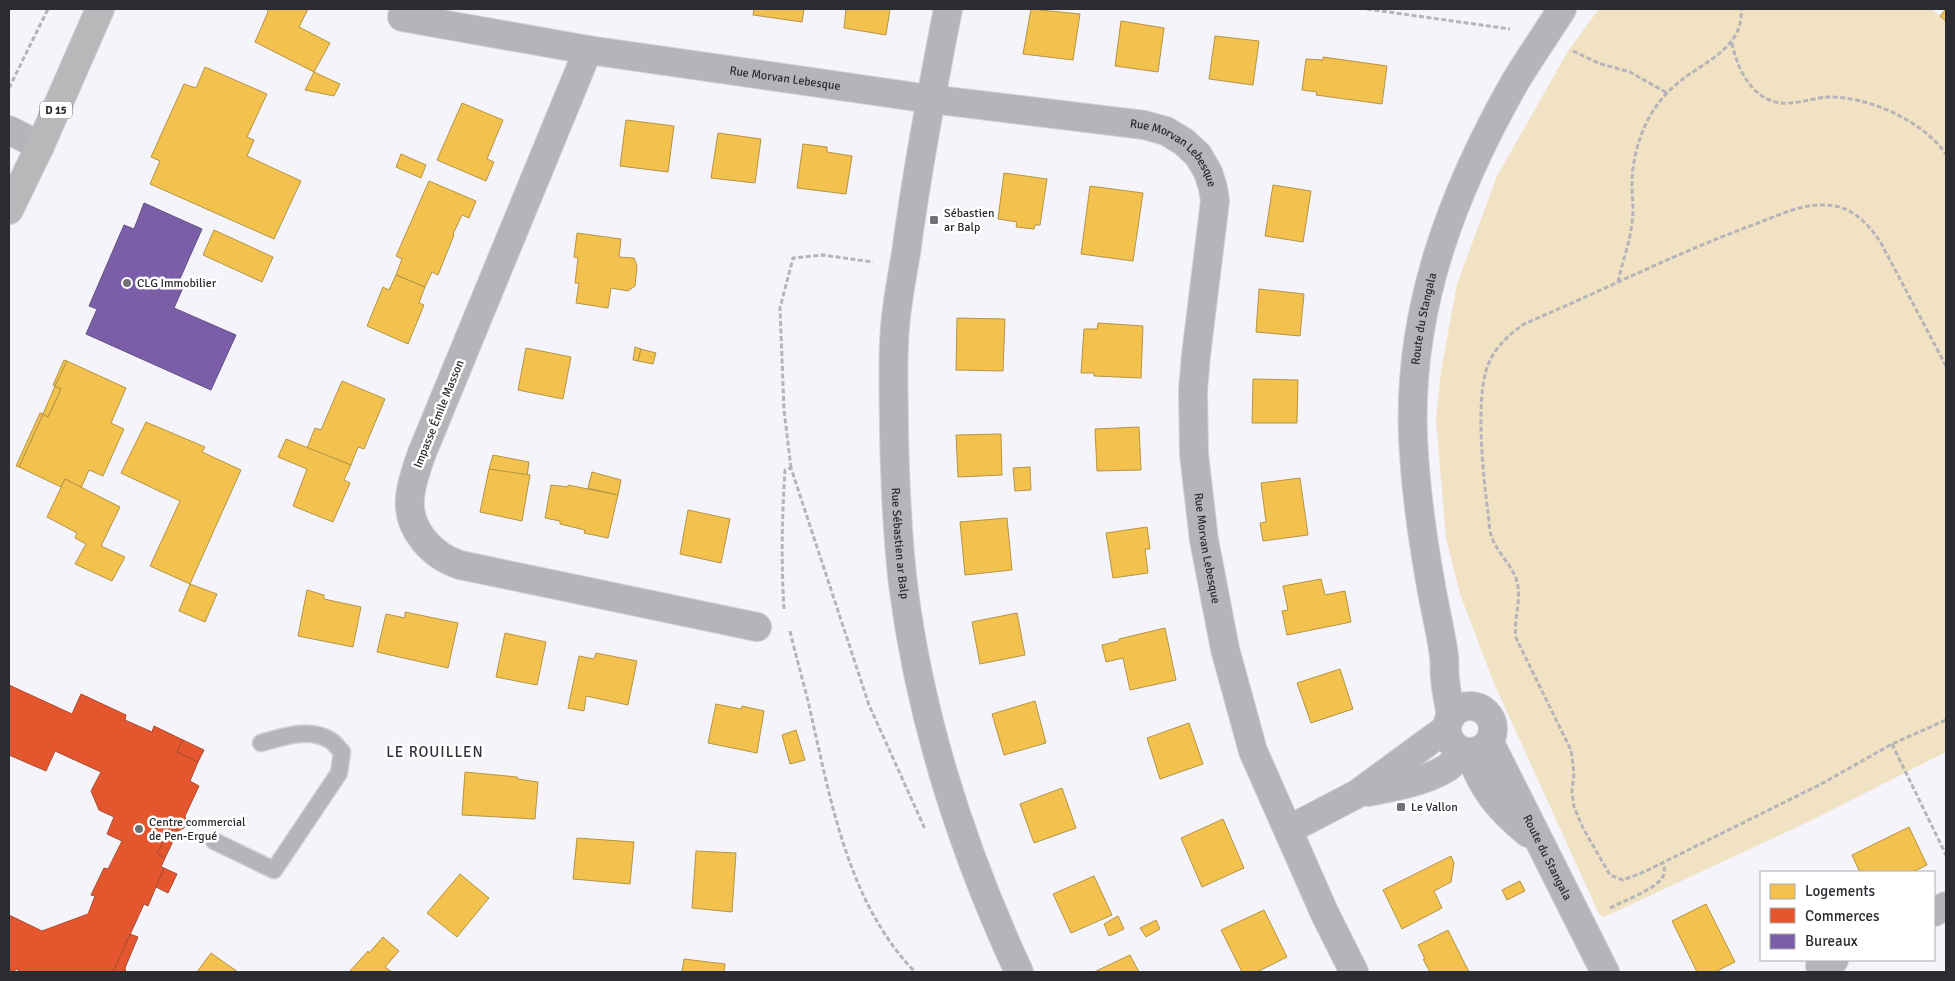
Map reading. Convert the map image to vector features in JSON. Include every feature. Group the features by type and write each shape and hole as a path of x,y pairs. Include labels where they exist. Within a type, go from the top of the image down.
{"main road":[{"name":"D 15","path":"9,210 40,146 100,9"}],"street":[{"name":"Rue Sébastien ar Balp","path":"948,9 930,99 895,325 893,372 895,491 903,584 915,653 936,749 963,834 995,920 1019,972"},
{"name":"Route du Stangala","path":"1457,717 1445,678 1444,657 1425,549 1418,491 1413,435 1414,394 1419,344 1434,266 1448,222 1466,177 1516,80 1562,9"},
{"name":"Rue Morvan Lebesque","path":"402,17 588,50 930,99 1144,125 1166,131 1184,142 1198,156 1208,172 1215,202 1196,355 1192,426 1197,494 1217,616 1240,707 1256,759 1325,914 1354,972"},
{"name":"Impasse Émile Masson","path":"588,50 422,453 414,475 410,497 412,518 419,534 428,546 450,562 758,627"},
{"path":"9,130 40,146"},
{"path":"1288,830 1357,794 1457,717 1482,709 1492,720 1493,736 1449,767 1406,783 1357,794"},
{"path":"1457,717 1451,742 1456,748 1474,749"},
{"name":"Route du Stangala","path":"1474,749 1539,842 1605,972"},
{"path":"1823,972 1820,966 1832,961"}],"lane":[{"path":"214,841 274,870 339,773 342,752 330,740 313,734 294,734 261,743"}],"path":[{"path":"9,88 48,9"},
{"path":"1367,9 1498,29 1516,30 1524,19 1583,57 1630,72 1668,93"},
{"path":"1618,282 1632,223 1634,159 1647,122 1657,105 1668,93 1685,78 1712,61 1732,43 1741,24 1741,9"},
{"path":"1732,43 1738,67 1752,88 1766,98 1777,103 1791,103 1829,97 1864,101 1895,114 1923,130 1946,154"},
{"path":"1946,366 1881,243 1870,227 1858,215 1842,207 1824,205 1805,206 1740,230 1524,324 1504,340 1493,355 1486,371 1482,400 1484,488 1491,535 1516,580 1518,591 1514,628 1516,638 1571,750 1574,772 1572,792 1574,807 1583,828 1610,875 1623,880 1663,863 1823,783 1892,744 1946,720"},
{"path":"878,262 822,256 793,258 780,308 784,410 791,468 869,705 925,829 932,839 963,834"},
{"path":"786,618 781,555 782,517 785,470 791,468"},
{"path":"758,627 773,611 784,609"},
{"path":"789,628 809,704 834,814 864,900 902,960 915,972"},
{"path":"1892,744 1946,855"},
{"path":"1580,924 1656,884 1664,877 1663,863"}],"shaded area":[{"path":"1599,9 1931,9 1946,20 1946,752 1810,821 1604,917 1599,914 1493,681 1460,594 1446,538 1436,420 1441,371 1457,284 1497,176 1568,51"}],"building: Logements":[{"path":"267,9 308,9 299,27 330,43 314,72 255,42 268,12"},
{"path":"754,9 804,9 802,22 753,15"},
{"path":"846,9 890,9 886,35 844,28"},
{"path":"1031,9 1080,14 1073,60 1023,54"},
{"path":"1946,9 1946,21 1940,16"},
{"path":"1121,21 1164,28 1158,72 1115,66"},
{"path":"1215,36 1259,41 1253,85 1209,79"},
{"path":"1323,57 1387,66 1382,104 1316,95 1317,92 1302,90 1306,59 1323,60"},
{"path":"205,67 267,94 247,137 254,140 247,156 301,181 274,239 150,184 160,161 151,157 184,84 196,88"},
{"path":"314,72 340,84 334,96 305,90"},
{"path":"462,103 503,120 487,159 494,162 486,181 437,160"},
{"path":"626,120 674,126 668,172 620,166"},
{"path":"718,133 761,139 755,183 711,178"},
{"path":"803,144 827,147 827,152 852,156 846,194 797,188"},
{"path":"401,154 426,165 421,178 396,167"},
{"path":"1004,173 1047,179 1040,225 1035,225 1034,229 1016,227 1017,222 998,219"},
{"path":"429,181 476,201 469,218 462,215 438,275 432,272 425,287 396,275 402,259 396,256"},
{"path":"1273,185 1311,191 1303,242 1265,236"},
{"path":"1090,186 1143,193 1133,261 1081,254"},
{"path":"214,230 273,257 262,282 203,255"},
{"path":"577,233 621,239 619,257 634,258 637,266 635,286 628,291 611,288 608,308 576,303 579,283 575,283 578,258 574,257"},
{"path":"396,275 425,287 419,303 424,305 408,344 367,326 383,287 389,290"},
{"path":"1259,289 1304,294 1300,336 1256,332"},
{"path":"957,318 1005,319 1003,371 956,370"},
{"path":"1098,323 1143,326 1141,378 1094,376 1094,373 1081,373 1084,329 1097,329"},
{"path":"635,347 641,349 638,361 633,360"},
{"path":"526,348 571,357 563,399 518,390"},
{"path":"641,349 656,353 653,364 638,361"},
{"path":"64,360 67,361 55,386 53,385"},
{"path":"67,361 126,388 111,423 124,429 103,476 89,470 81,488 65,479 61,487 19,467 43,414 48,417 61,389 55,386"},
{"path":"1253,379 1298,380 1297,423 1252,423"},
{"path":"342,381 385,399 364,449 358,447 351,465 307,448 315,428 321,430"},
{"path":"55,386 61,389 48,417 43,414"},
{"path":"40,413 43,414 19,467 16,466"},
{"path":"146,422 205,447 202,452 241,470 190,584 150,566 180,501 121,473"},
{"path":"1139,427 1141,470 1097,471 1095,429"},
{"path":"1001,434 1002,475 958,477 956,435"},
{"path":"286,439 351,465 344,480 350,483 333,522 293,506 307,469 278,457"},
{"path":"493,455 529,462 527,476 489,469"},
{"path":"1030,467 1031,490 1015,491 1013,468"},
{"path":"489,469 530,475 522,521 480,512"},
{"path":"592,472 621,480 618,495 588,488"},
{"path":"1300,478 1308,535 1263,541 1260,523 1266,522 1261,483"},
{"path":"65,479 120,507 101,546 125,557 112,581 75,564 86,544 75,538 77,533 47,517"},
{"path":"551,485 568,487 568,485 618,495 608,538 584,533 585,530 545,518"},
{"path":"688,510 730,519 721,563 680,554"},
{"path":"1007,518 1012,570 965,575 960,522"},
{"path":"1147,527 1150,549 1145,549 1148,573 1113,578 1106,533"},
{"path":"1321,579 1325,595 1345,591 1351,622 1287,635 1282,611 1288,610 1283,586"},
{"path":"190,584 217,594 205,622 179,611"},
{"path":"307,590 324,595 324,599 361,607 353,647 298,636"},
{"path":"405,612 458,623 448,668 377,652 386,614 405,618"},
{"path":"1017,613 1025,655 980,664 972,622"},
{"path":"1165,628 1176,680 1130,690 1123,658 1106,662 1102,645"},
{"path":"505,633 546,642 537,685 496,677"},
{"path":"596,653 637,661 628,705 586,696 584,711 568,708 579,656 594,659"},
{"path":"1340,669 1353,709 1311,723 1297,683"},
{"path":"1035,701 1046,743 1004,755 992,714"},
{"path":"716,704 741,709 742,706 764,711 757,753 708,743"},
{"path":"1189,723 1203,764 1160,779 1147,738"},
{"path":"796,730 805,760 790,764 782,735"},
{"path":"465,772 517,777 518,779 538,782 535,819 462,815"},
{"path":"1062,788 1076,828 1034,843 1020,804"},
{"path":"1223,819 1244,868 1202,887 1181,838"},
{"path":"1909,827 1927,865 1915,871 1860,871 1852,855"},
{"path":"577,838 634,842 630,884 573,879"},
{"path":"696,851 736,853 732,912 692,908"},
{"path":"1451,856 1454,863 1451,882 1434,891 1442,908 1402,929 1383,890"},
{"path":"460,874 489,898 457,937 427,913"},
{"path":"1094,876 1112,915 1071,933 1053,894"},
{"path":"1520,881 1525,891 1507,900 1502,890"},
{"path":"1706,904 1735,962 1715,972 1697,972 1672,921"},
{"path":"1264,910 1287,957 1257,972 1242,972 1221,930"},
{"path":"1118,916 1124,929 1109,936 1104,924"},
{"path":"1156,920 1160,929 1146,937 1140,928"},
{"path":"1448,930 1469,972 1430,972 1423,959 1425,959 1418,945"},
{"path":"383,937 399,951 385,967 392,972 349,972 368,951 369,953"},
{"path":"211,953 238,972 197,972"},
{"path":"1130,955 1139,972 1094,972"},
{"path":"684,959 725,964 724,972 682,972"}],"building: Commerces":[{"name":"Centre commercial de Pen-Ergué","path":"9,685 72,714 81,694 126,715 125,720 152,732 154,726 183,740 177,752 198,762 190,781 199,786 185,816 184,828 178,831 170,827 157,854 165,858 161,867 164,868 148,906 144,904 113,972 22,972 16,969 14,972 9,971 9,915 42,931 88,914 95,896 91,895 104,868 108,869 122,841 107,834 114,817 99,810 91,791 101,772 55,751 46,771 9,755"},
{"path":"183,740 204,750 198,762 177,752"},
{"path":"170,827 178,831 165,858 157,854"},
{"path":"164,868 177,874 168,893 156,887"},
{"path":"130,934 138,937 125,968 126,972 113,972"}],"building: Bureaux":[{"path":"144,203 202,229 179,281 185,283 174,308 236,335 211,390 86,334 97,309 89,306 124,225 134,229"}],"place":[{"name":"Sébastien ar Balp","path":"934,220"},
{"name":"CLG Immobilier","path":"127,283"},
{"name":"Le Vallon","path":"1401,807"},
{"name":"Centre commercial de Pen-Ergué","path":"139,829"}],"district":[{"name":"LE ROUILLEN","path":"435,752"}]}
